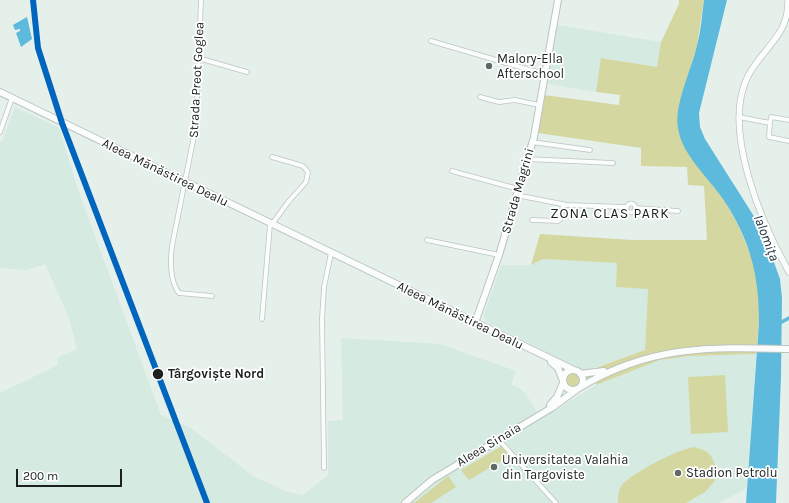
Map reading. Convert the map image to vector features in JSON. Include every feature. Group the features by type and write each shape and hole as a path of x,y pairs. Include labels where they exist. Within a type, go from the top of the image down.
{"main road":[{"name":"Strada Magrini","path":"475,323 499,255 532,142 558,0"},
{"path":"788,0 788,21 782,32 749,75 741,96 739,117 743,147 759,209 789,272"},
{"name":"Aleea Mănăstirea Dealu","path":"0,92 574,370"},
{"path":"580,374 620,367 678,351 708,348 789,349"},
{"name":"Aleea Mănăstirea Dealu","path":"547,358 558,368 563,382"},
{"name":"Aleea Sinaia","path":"405,503 432,480 550,409 577,389 620,367"},
{"path":"563,382 567,388 577,389 582,382 580,374 574,370"},
{"name":"Aleea Sinaia","path":"401,503 425,481 555,401 566,373 574,370"}],"street":[{"name":"Strada Preot Goglea","path":"201,0 196,126 171,255 176,289 179,293 212,296"},
{"path":"431,41 544,74"},
{"path":"198,58 248,72"},
{"path":"480,97 499,102 515,100 539,105"},
{"path":"0,132 12,98"},
{"path":"739,117 770,123"},
{"path":"789,120 772,117 769,137 789,141"},
{"path":"532,142 590,150"},
{"path":"262,319 271,224 306,182 308,172 303,166 272,156"},
{"path":"527,159 613,163"},
{"path":"452,171 517,192 563,204 626,207 630,203 633,204 635,208 678,211"},
{"path":"532,220 558,221 561,218 563,204"},
{"path":"427,240 499,255"},
{"path":"324,468 322,319 325,282 330,253"},
{"path":"498,439 556,503"}],"shaded area":[{"path":"557,25 661,42 657,67 602,58 596,92 548,84"},
{"path":"15,107 59,128 78,190 161,415 191,428 253,476 288,492 303,495 328,475 328,421 343,420 341,338 440,344 516,371 511,385 518,387 526,394 541,419 596,385 660,360 690,356 756,354 747,488 719,503 0,503 0,393 58,365 57,358 77,349 69,318 45,264 26,270 0,268 0,141 2,142"},
{"path":"543,259 617,263 648,288 645,350 591,369 581,369 486,322 484,315 501,265 531,265"}],"green space":[{"path":"679,0 704,0 697,45 678,115 739,227 754,263 759,293 759,322 756,354 690,356 660,360 596,385 597,377 586,382 585,376 597,374 598,367 645,350 648,289 616,287 617,263 543,259 531,265 540,234 633,240 707,240 704,186 688,185 687,167 641,166 641,148 538,133 544,95 619,105 620,95 596,92 601,58 657,67 661,42 679,4"},
{"path":"570,373 576,373 580,377 580,383 576,387 570,387 566,383 566,377"},
{"path":"725,375 728,432 691,434 688,377"},
{"path":"502,446 509,453 508,457 469,480 461,470"},
{"name":"Stadion Petrolu","path":"694,447 706,451 711,456 717,469 714,482 705,492 686,503 618,503 620,489 627,480 656,462 688,448"},
{"path":"448,476 456,487 431,503 414,503"}],"water":[{"name":"Ialomița","path":"704,0 727,0 699,113 700,127 705,139 762,229 780,279 782,298 781,377 776,503 746,503 759,322 759,305 755,273 740,229 723,199 690,157 680,138 678,128 677,119 681,98 695,54"},
{"path":"27,17 32,39 21,47 16,33 20,31 20,29 15,30 13,25"}],"waterway":[{"path":"778,324 789,318"}],"transit line":[{"path":"33,0 38,48 62,123 207,503"}],"place":[{"name":"Malory-Ella Afterschool","path":"489,66"},
{"name":"Târgoviște Nord","path":"158,374"},
{"name":"Universitatea Valahia din Targoviste","path":"494,467"},
{"name":"Stadion Petrolu","path":"678,473"}],"district":[{"name":"ZONA CLAS PARK","path":"610,214"}]}
